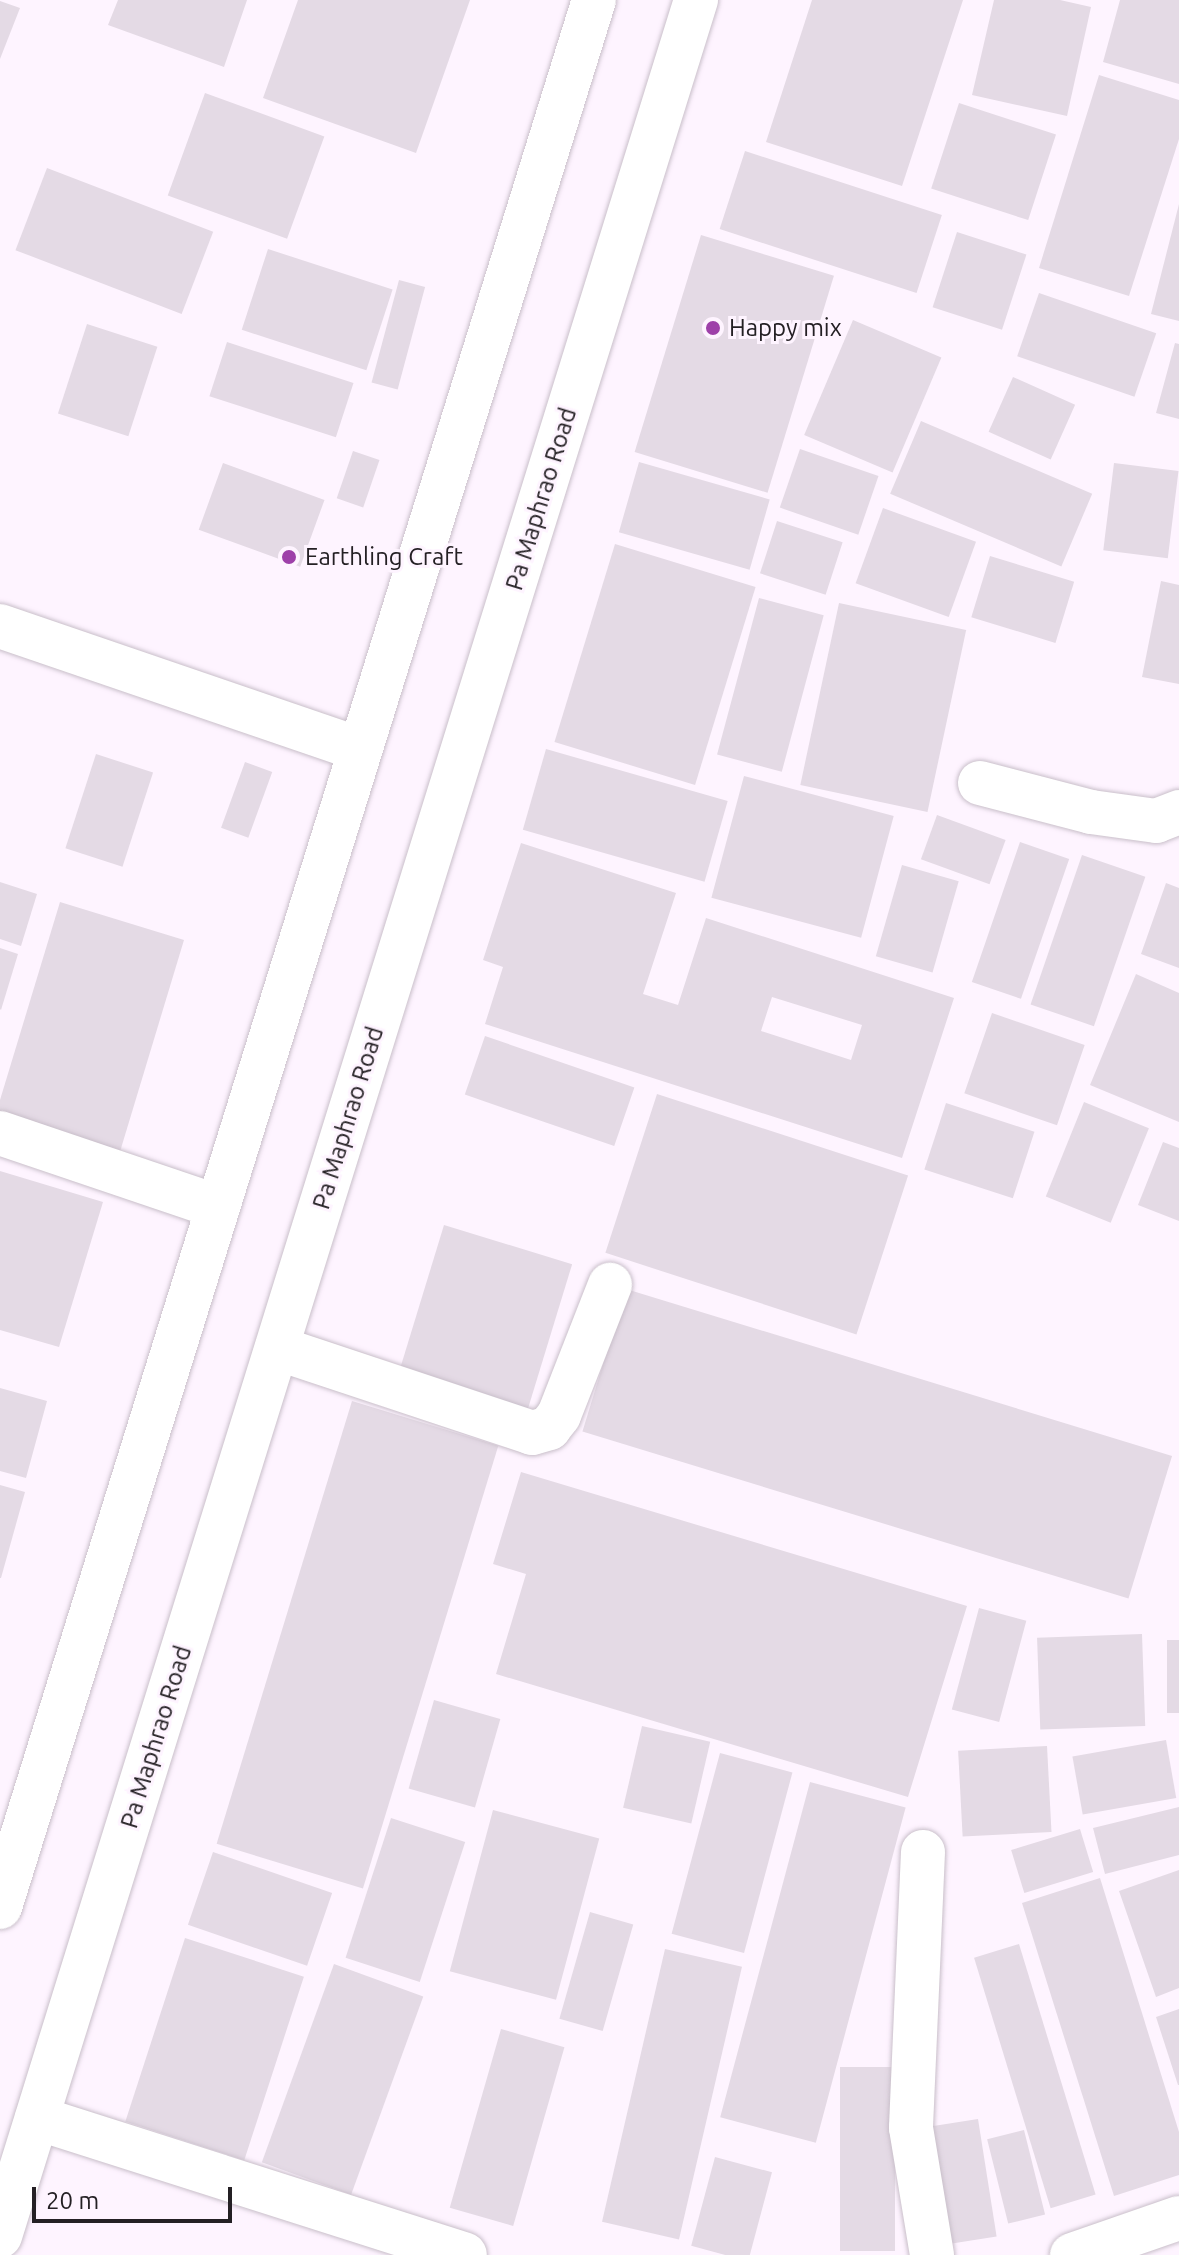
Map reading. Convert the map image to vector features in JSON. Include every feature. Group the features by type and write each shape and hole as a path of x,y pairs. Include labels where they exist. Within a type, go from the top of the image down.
{"street":[{"path":"0,1907 594,0"},
{"name":"Pa Maphrao Road","path":"0,2236 696,0"},
{"path":"3,634 360,749"},
{"path":"980,783 1091,812 1156,821 1179,812"},
{"path":"0,1133 218,1207"},
{"path":"277,1348 532,1433 549,1428 559,1415 610,1285"},
{"path":"923,1852 911,2128 932,2255"},
{"path":"37,2118 465,2255"},
{"path":"1072,2255 1179,2218"}],"building":[{"path":"118,0 247,0 224,67 108,25"},
{"path":"298,0 470,0 416,153 263,98"},
{"path":"812,0 963,0 902,186 766,142"},
{"path":"994,0 1060,0 1091,7 1067,116 972,95"},
{"path":"1120,0 1179,0 1179,84 1103,62"},
{"path":"0,1 20,8 0,59"},
{"path":"1099,75 1179,100 1179,139 1129,296 1039,268"},
{"path":"205,93 324,136 287,239 168,195"},
{"path":"959,103 1056,135 1028,220 931,189"},
{"path":"745,151 942,215 917,293 720,229"},
{"path":"47,168 213,232 182,314 15,250"},
{"path":"1179,204 1179,321 1151,314"},
{"path":"957,232 1026,255 1002,330 933,307"},
{"path":"701,235 834,276 768,493 635,452"},
{"path":"268,249 393,289 366,370 242,330"},
{"path":"399,280 425,287 398,389 372,382"},
{"path":"1039,293 1156,333 1134,397 1017,356"},
{"path":"853,320 941,358 893,473 804,435"},
{"path":"87,324 157,347 128,436 58,413"},
{"path":"227,342 353,383 336,437 209,396"},
{"path":"1175,343 1179,344 1179,419 1156,413"},
{"path":"1013,377 1075,405 1051,459 989,432"},
{"path":"921,421 1092,494 1061,566 890,494"},
{"path":"800,449 878,476 858,535 780,508"},
{"path":"353,451 379,460 363,507 337,498"},
{"path":"639,462 770,499 750,570 619,532"},
{"path":"223,463 324,500 300,567 199,530"},
{"path":"1114,463 1179,471 1168,558 1103,550"},
{"path":"883,508 976,542 949,617 856,583"},
{"path":"777,521 843,542 826,595 760,573"},
{"path":"615,544 756,587 695,785 554,742"},
{"path":"990,556 1074,582 1055,643 971,617"},
{"path":"1161,581 1179,585 1179,684 1142,677"},
{"path":"759,598 824,615 782,772 717,754"},
{"path":"839,603 966,630 927,812 800,785"},
{"path":"546,749 728,801 705,882 523,830"},
{"path":"96,754 153,773 122,867 65,848"},
{"path":"245,762 272,772 248,838 221,828"},
{"path":"744,776 894,816 861,938 711,898"},
{"path":"937,815 1006,840 990,884 921,859"},
{"path":"1020,842 1069,859 1021,999 972,982"},
{"path":"521,843 676,893 643,994 678,1005 706,918 954,998 902,1158 485,1024 503,967 483,960","holes":["772,997 862,1025 851,1060 761,1031"]},
{"path":"1082,855 1145,877 1094,1026 1031,1004"},
{"path":"902,865 959,881 933,973 876,956"},
{"path":"0,882 37,894 21,946 0,939"},
{"path":"1166,883 1179,888 1179,968 1141,954"},
{"path":"60,902 184,940 119,1155 0,1119 0,1100"},
{"path":"0,948 18,954 1,1010 0,1009"},
{"path":"1136,974 1179,993 1179,1122 1090,1085"},
{"path":"992,1013 1085,1045 1057,1125 964,1093"},
{"path":"485,1036 634,1087 614,1146 465,1095"},
{"path":"657,1094 908,1176 856,1334 605,1253"},
{"path":"1084,1102 1149,1128 1111,1223 1046,1197"},
{"path":"946,1103 1034,1132 1013,1198 924,1170"},
{"path":"1163,1142 1179,1148 1179,1221 1138,1205"},
{"path":"0,1171 103,1202 59,1347 0,1330"},
{"path":"444,1225 572,1264 526,1416 398,1377"},
{"path":"626,1289 1172,1456 1128,1598 582,1431"},
{"path":"0,1388 47,1401 26,1478 0,1471"},
{"path":"352,1401 498,1446 363,1889 217,1844"},
{"path":"521,1472 967,1606 908,1797 496,1674 526,1574 493,1564"},
{"path":"0,1485 25,1492 1,1578 0,1578"},
{"path":"979,1608 1026,1621 999,1722 952,1709"},
{"path":"1142,1634 1145,1726 1040,1730 1037,1638"},
{"path":"1167,1640 1179,1640 1179,1713 1167,1713"},
{"path":"434,1700 500,1719 475,1807 409,1788"},
{"path":"642,1726 710,1742 691,1824 623,1808"},
{"path":"1166,1740 1176,1798 1083,1815 1072,1756"},
{"path":"1047,1746 1052,1832 963,1837 958,1751"},
{"path":"720,1753 792,1772 744,1953 672,1934"},
{"path":"810,1782 906,1808 816,2143 720,2117"},
{"path":"1179,1807 1179,1855 1105,1874 1093,1828"},
{"path":"493,1810 599,1838 556,2000 450,1971"},
{"path":"391,1818 465,1842 420,1982 346,1958"},
{"path":"1080,1829 1093,1872 1024,1893 1011,1850"},
{"path":"213,1852 332,1893 307,1966 188,1925"},
{"path":"1179,1870 1179,1988 1156,1997 1119,1891"},
{"path":"1100,1878 1179,2132 1179,2175 1114,2196 1022,1903"},
{"path":"590,1912 633,1924 603,2031 559,2019"},
{"path":"185,1938 304,1977 244,2160 125,2122"},
{"path":"1019,1944 1096,2195 1051,2208 974,1958"},
{"path":"665,1949 742,1967 679,2240 602,2222"},
{"path":"334,1964 423,1996 351,2195 262,2162"},
{"path":"1179,2009 1179,2085 1178,2085 1156,2017"},
{"path":"501,2029 564,2047 513,2226 450,2208"},
{"path":"840,2067 895,2067 895,2251 840,2251"},
{"path":"978,2119 997,2237 939,2246 921,2128"},
{"path":"1024,2130 1045,2214 1008,2224 987,2139"},
{"path":"715,2157 772,2172 750,2255 725,2255 691,2246"}],"place":[{"name":"Happy mix","path":"713,328"},
{"name":"Earthling Craft","path":"289,557"}]}
